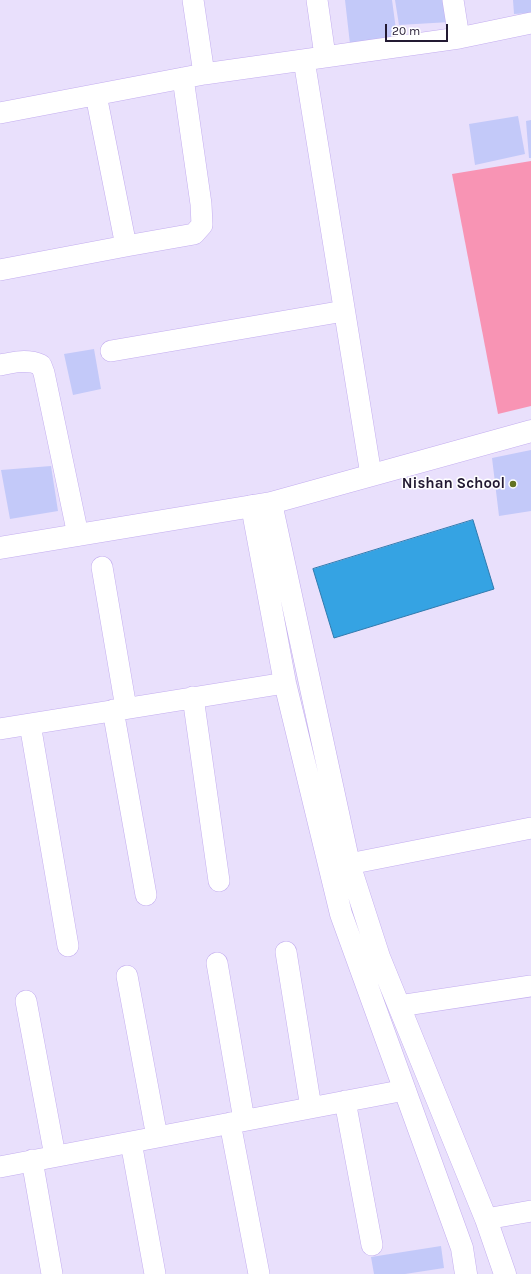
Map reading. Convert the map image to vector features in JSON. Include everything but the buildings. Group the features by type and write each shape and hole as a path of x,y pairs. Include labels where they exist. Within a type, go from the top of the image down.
{"street":[{"path":"193,0 204,74"},
{"path":"317,0 325,56"},
{"path":"453,0 458,38"},
{"path":"0,113 204,74 458,38 531,22"},
{"path":"304,60 371,476"},
{"path":"0,270 194,234 202,224 201,204 183,78"},
{"path":"96,95 126,246"},
{"path":"111,351 344,311"},
{"path":"0,365 19,361 34,362 41,366 44,373 78,535"},
{"path":"0,548 262,505 531,431"},
{"path":"262,505 285,683 341,914 462,1248 466,1274"},
{"path":"262,505 349,864 379,957 486,1219 505,1274"},
{"path":"102,567 119,709 146,895"},
{"path":"0,729 285,683"},
{"path":"194,697 219,881"},
{"path":"30,724 68,946"},
{"path":"349,864 531,828"},
{"path":"286,952 311,1108"},
{"path":"217,963 237,1122 259,1274"},
{"path":"126,976 157,1137"},
{"path":"399,1006 531,986"},
{"path":"26,1001 55,1156"},
{"path":"0,1167 405,1090"},
{"path":"345,1101 372,1245"},
{"path":"131,1142 155,1274"},
{"path":"32,1160 52,1274"},
{"path":"486,1219 531,1211"}],"shaded area":[{"path":"531,161 531,406 498,414 452,174"}],"water":[{"path":"473,520 494,589 334,638 313,569"}],"place":[{"name":"Nishan School","path":"513,484"}]}
